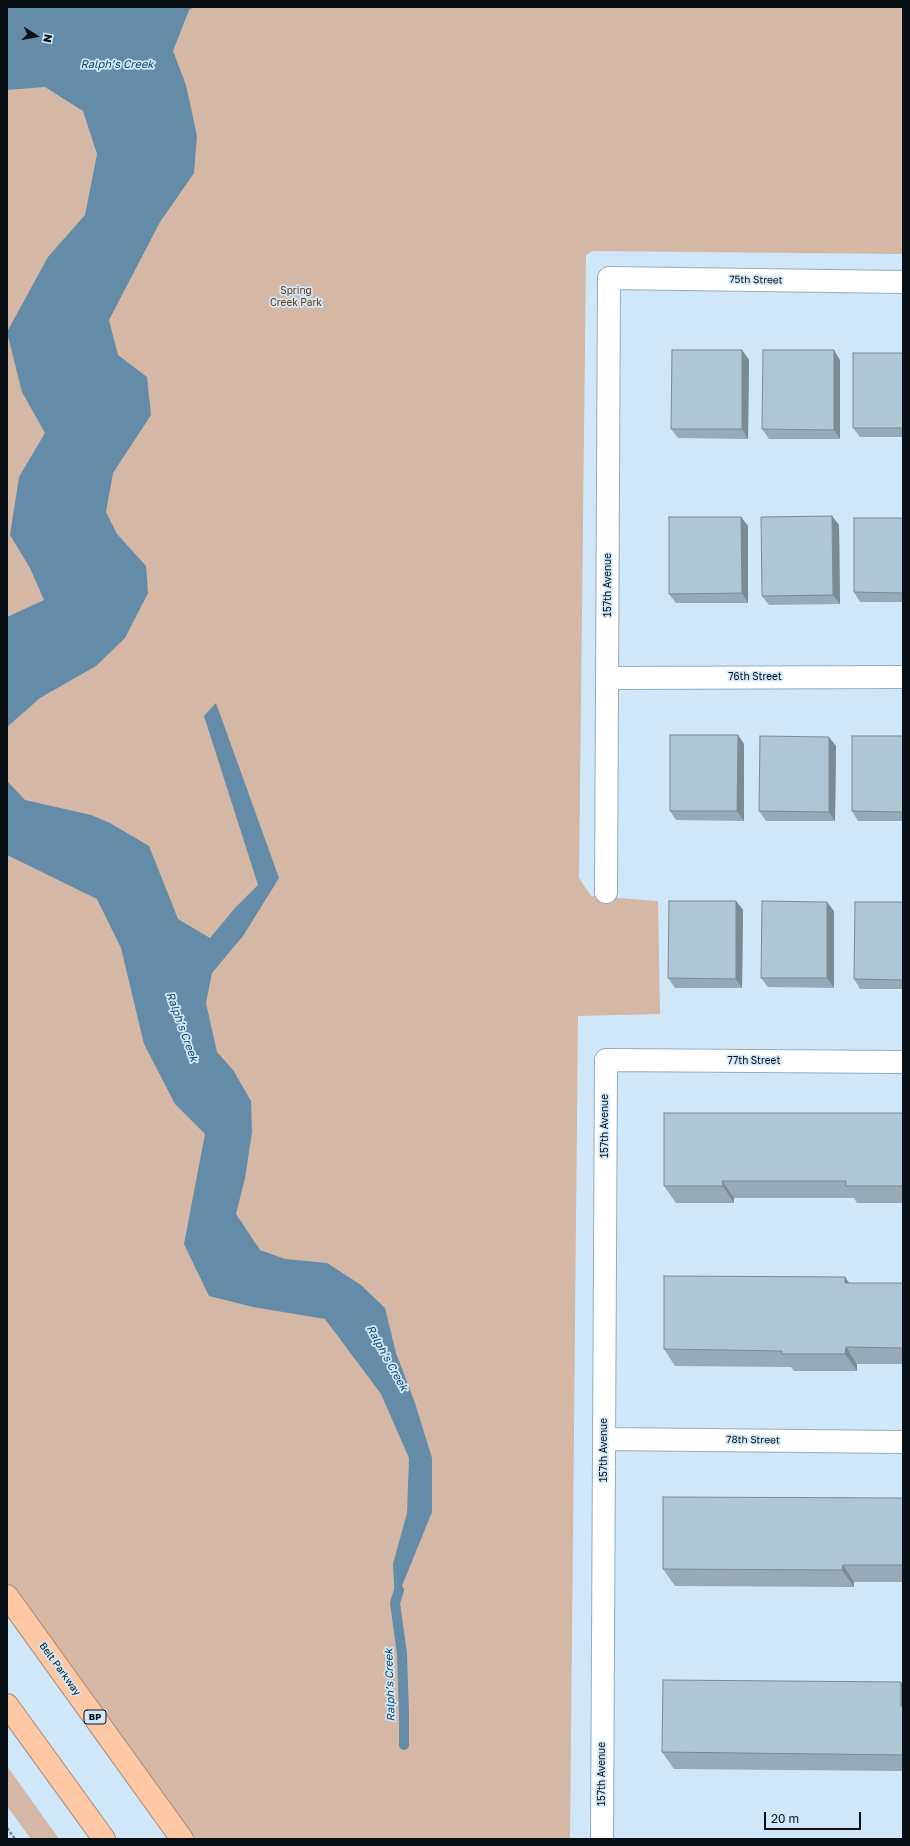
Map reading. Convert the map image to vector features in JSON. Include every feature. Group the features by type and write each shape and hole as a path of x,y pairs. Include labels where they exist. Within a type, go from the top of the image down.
{"highway":[{"name":"Belt Parkway","path":"7,1596 182,1839"},
{"path":"7,1705 104,1839"}],"street":[{"name":"75th Street","path":"609,278 903,282"},
{"name":"157th Avenue","path":"606,892 609,278"},
{"name":"76th Street","path":"607,678 903,677"},
{"name":"157th Avenue","path":"602,1839 606,1060"},
{"name":"77th Street","path":"606,1060 903,1062"},
{"name":"78th Street","path":"604,1439 903,1442"}],"path":[{"path":"7,1828 15,1839"}],"green space":[{"name":"Spring Creek Park","path":"7,7 903,7 903,254 593,251 586,255 579,878 591,896 658,901 660,1014 578,1016 570,1839 182,1839 7,1596"},
{"path":"7,1766 59,1839 31,1839 7,1806"}],"water":[{"name":"Ralph’s Creek","path":"7,7 193,7 189,10 173,51 186,85 197,136 194,173 160,222 109,320 118,355 147,377 151,415 113,473 106,512 117,534 146,566 148,593 125,638 96,666 40,698 7,727 7,617 44,600 30,568 10,535 19,477 45,433 22,392 7,332 48,257 85,215 97,154 83,111 45,87 7,90"},
{"name":"Ralph’s Creek","path":"216,703 279,878 243,936 212,973 206,1003 217,1052 233,1070 251,1101 252,1132 245,1178 236,1214 260,1250 285,1259 327,1263 361,1285 385,1308 396,1353 415,1403 432,1458 432,1512 395,1603 393,1564 407,1513 409,1458 381,1394 325,1319 253,1307 209,1296 184,1244 205,1134 175,1104 144,1044 121,948 97,899 7,855 7,781 25,800 91,815 110,823 149,846 178,919 210,938 235,908 258,885 204,716"}],"building":[{"path":"672,350 742,350 742,429 671,429"},
{"path":"763,350 834,350 834,430 762,429"},
{"path":"853,353 903,353 903,428 853,428"},
{"path":"832,516 833,595 762,596 761,517"},
{"path":"669,517 741,517 742,593 669,594"},
{"path":"854,518 903,518 903,593 854,592"},
{"path":"670,735 738,735 737,811 670,811"},
{"path":"760,736 829,737 829,812 759,811"},
{"path":"852,736 903,736 903,812 852,811"},
{"path":"669,901 736,901 736,979 668,978"},
{"path":"762,901 827,902 827,978 761,978"},
{"path":"855,902 903,902 903,980 854,979"},
{"path":"664,1113 903,1113 903,1186 846,1186 846,1181 722,1181 723,1186 664,1186"},
{"path":"664,1276 845,1277 845,1283 903,1283 903,1348 846,1347 845,1354 782,1354 782,1351 664,1349"},
{"path":"663,1497 903,1498 903,1565 843,1565 842,1570 663,1569"},
{"path":"663,1680 901,1682 901,1706 903,1706 903,1755 662,1752"}],"waterway":[{"name":"Ralph’s Creek","path":"399,1590 395,1603 402,1654 404,1745"}]}
